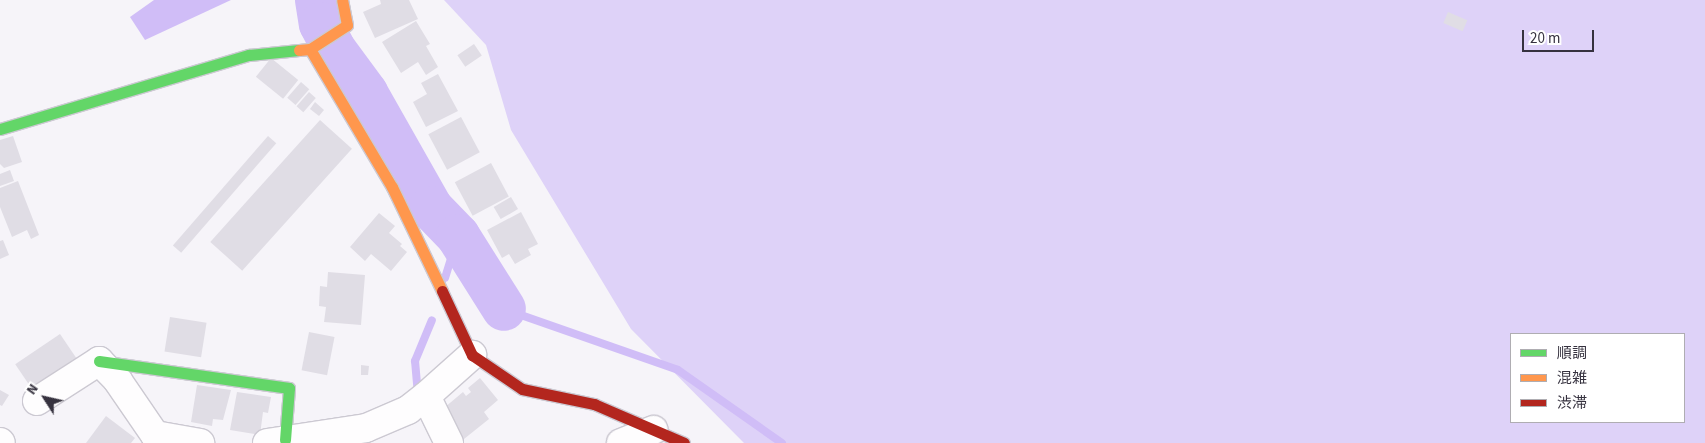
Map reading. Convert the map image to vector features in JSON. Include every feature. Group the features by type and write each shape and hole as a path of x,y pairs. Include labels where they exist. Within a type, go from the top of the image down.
{"street":[{"path":"0,129 249,55 310,49 347,25 342,0"},
{"path":"310,49 392,187 472,355 522,389 594,404 684,443"},
{"path":"36,402 99,360 289,388 276,442 335,438 366,428 417,403 472,355"},
{"path":"99,360 118,381 151,439 200,443"},
{"path":"417,403 448,443"},
{"path":"621,443 654,430"}],"shaded area":[{"path":"154,0 231,0 145,40 130,17"},
{"path":"444,0 1705,0 1705,443 744,443 631,329 511,130 486,45"}],"building":[{"path":"380,0 409,0 418,19 375,38 363,12 381,4"},
{"path":"1448,12 1467,20 1463,31 1443,23"},
{"path":"416,21 430,44 426,46 438,67 426,75 418,62 401,73 382,42"},
{"path":"474,44 482,56 465,67 457,55"},
{"path":"271,58 298,80 283,99 256,77"},
{"path":"438,74 458,111 426,127 413,102 427,94 421,83"},
{"path":"301,82 309,89 296,105 287,98"},
{"path":"309,92 316,98 303,112 297,106"},
{"path":"315,102 324,110 319,116 310,109"},
{"path":"461,117 480,152 447,170 428,134"},
{"path":"320,120 352,149 242,271 210,242"},
{"path":"13,136 22,162 4,168 0,164 0,140"},
{"path":"268,136 276,143 181,253 173,245"},
{"path":"491,163 509,197 473,216 455,182"},
{"path":"10,170 14,181 0,186 0,174"},
{"path":"18,181 39,235 31,239 27,230 12,237 0,207 0,188"},
{"path":"511,197 518,209 501,219 494,207"},
{"path":"521,212 538,244 528,249 531,255 515,264 509,254 502,258 487,230"},
{"path":"379,213 395,226 389,233 402,244 400,246 407,252 391,271 371,254 365,261 350,247"},
{"path":"3,240 9,255 0,259 0,241"},
{"path":"328,272 365,275 361,325 324,322 326,307 319,306 320,286 327,287"},
{"path":"170,317 207,323 201,357 165,352"},
{"path":"309,332 335,337 327,375 302,370"},
{"path":"60,334 77,359 32,389 15,364"},
{"path":"361,365 369,366 368,375 361,375"},
{"path":"480,378 498,400 484,412 489,419 459,443 438,413 463,392 466,396 471,392 468,388"},
{"path":"197,385 231,390 223,420 213,419 212,426 191,422"},
{"path":"0,390 9,395 2,406 0,405"},
{"path":"237,392 271,397 268,413 263,412 260,435 230,430"},
{"path":"106,416 135,438 131,443 86,443"}],"waterway":[{"path":"317,0 321,24 333,48 366,93 431,208 458,236 504,309"},
{"path":"445,278 458,236"},
{"path":"504,309 678,370 782,443"},
{"path":"418,395 415,361 432,320"}],"traffic: fast":[{"path":"0,129 249,55 299,50"},
{"path":"99,361 289,388 285,440"}],"traffic: slow":[{"path":"299,50 310,49 347,25 342,0"},
{"path":"310,49 392,187 442,291"}],"traffic: jam":[{"path":"442,291 472,355 522,389 594,404 684,443"}]}
